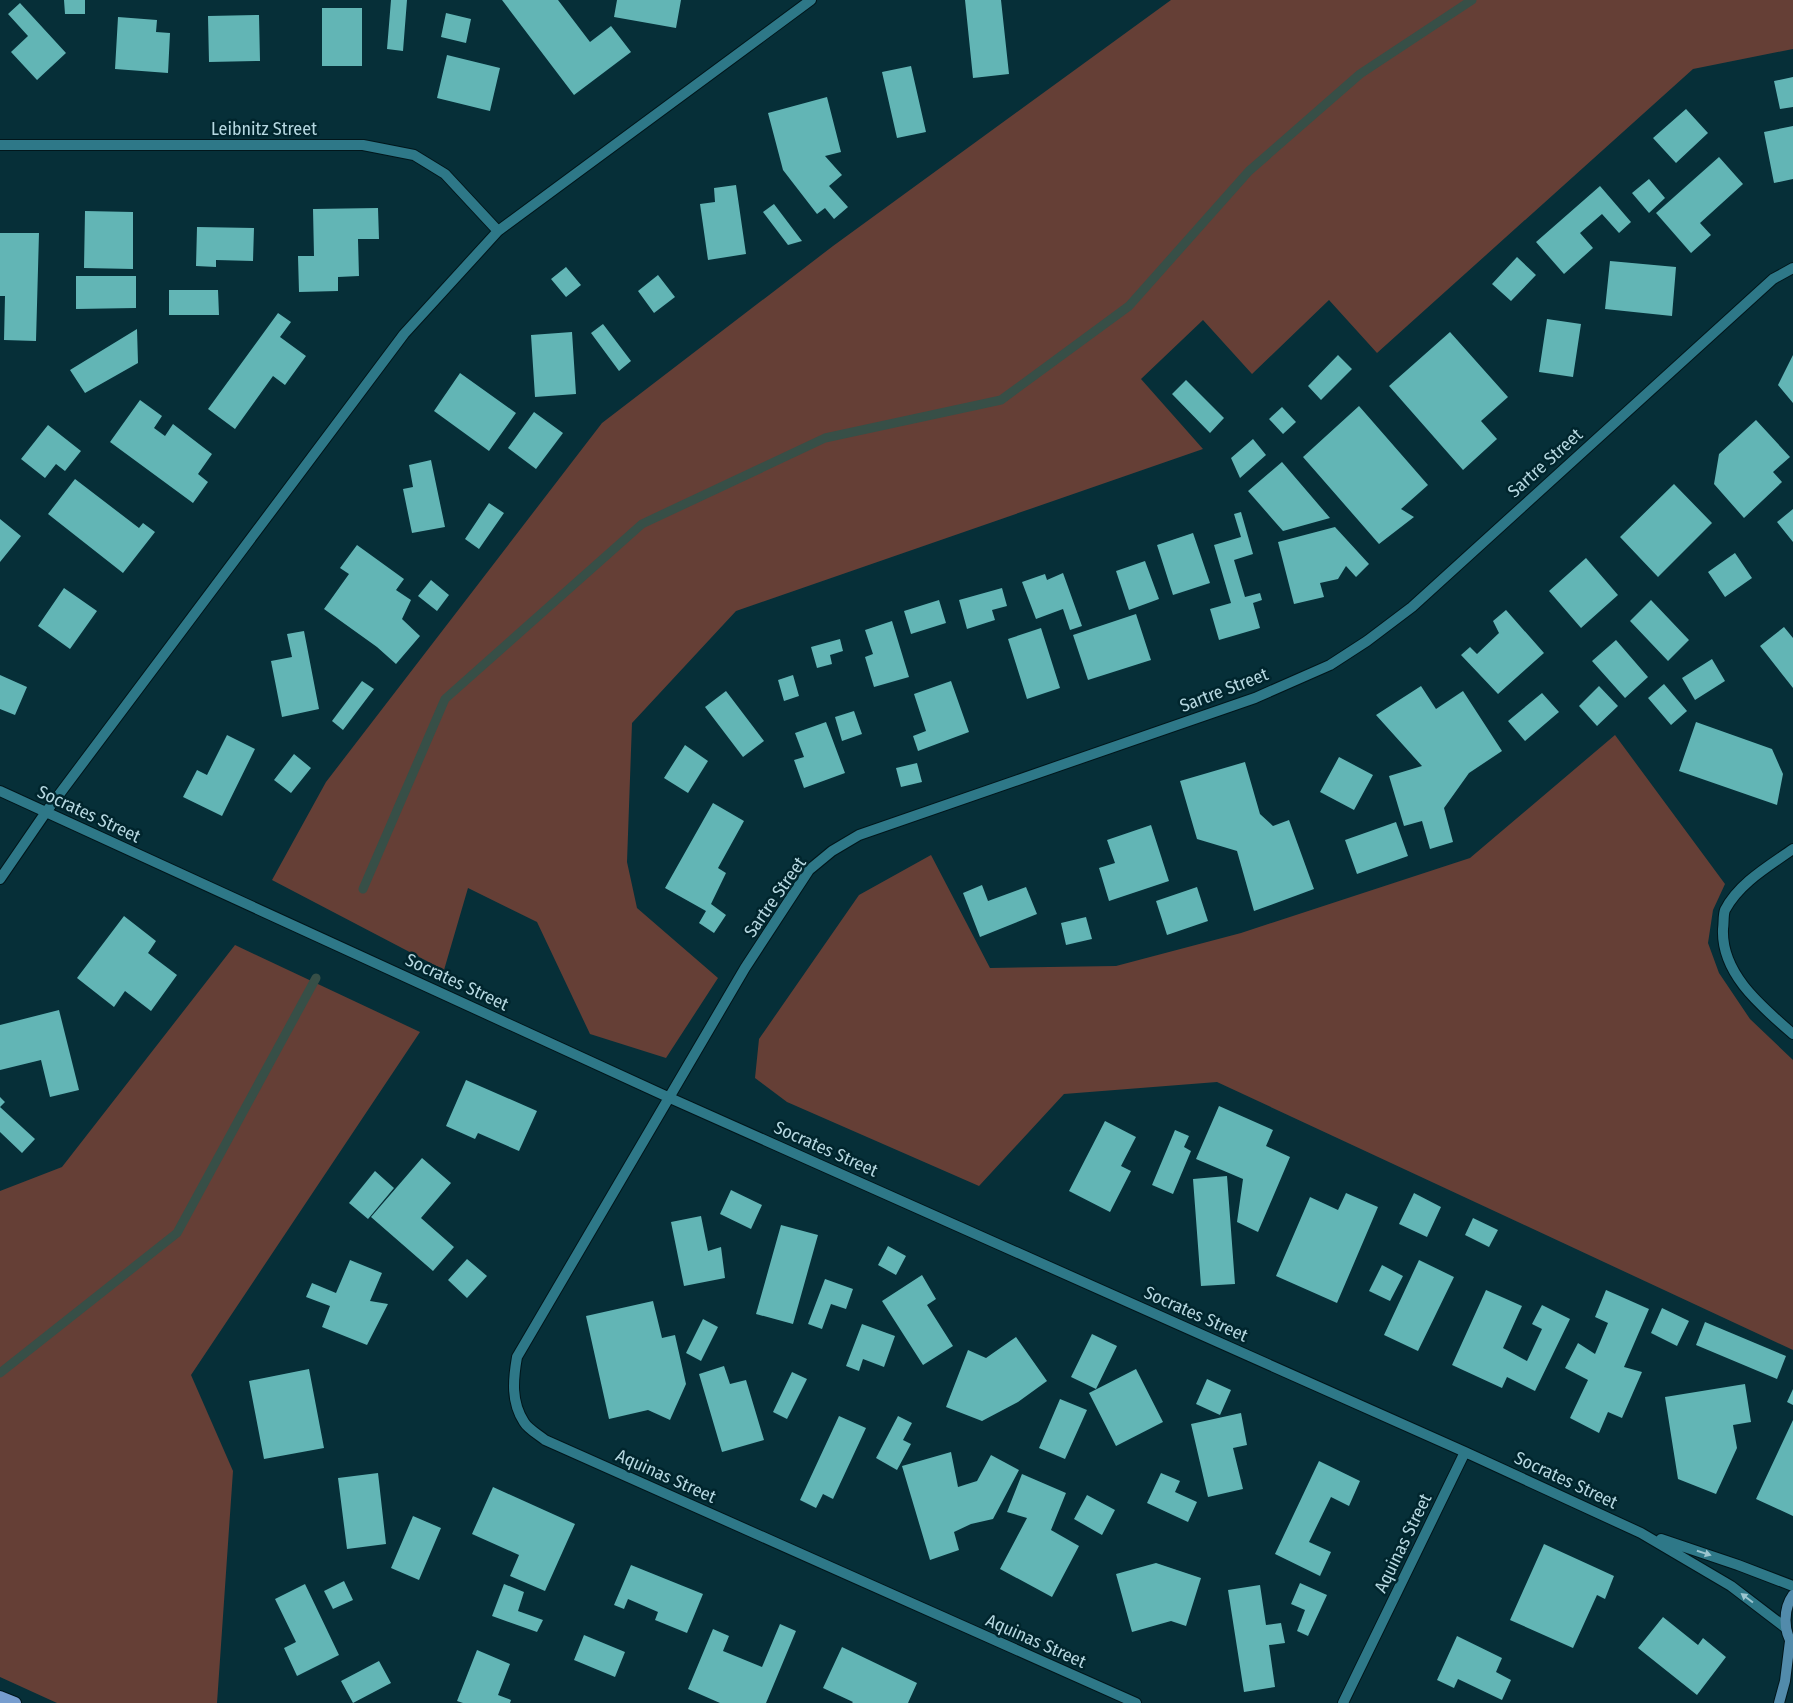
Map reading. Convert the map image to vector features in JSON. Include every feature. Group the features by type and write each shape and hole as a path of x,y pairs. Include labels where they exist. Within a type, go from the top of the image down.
{"main road":[{"path":"0,1697 15,1703"}],"street":[{"path":"0,879 46,812 404,334 498,231 811,0"},
{"name":"Leibnitz Street","path":"0,145 363,145 414,155 445,174 498,231"},
{"name":"Sartre Street","path":"670,1098 745,968 809,870 832,851 859,835 1245,701 1330,665 1367,641 1412,607 1773,279 1793,268"},
{"name":"Socrates Street","path":"0,791 670,1098 1465,1452 1641,1533 1731,1586 1786,1628"},
{"path":"1793,849 1759,873 1739,891 1724,912 1723,942 1732,969 1760,1004 1793,1034"},
{"name":"Aquinas Street","path":"670,1098 517,1358 514,1376 514,1400 524,1423 545,1440 1136,1703"},
{"name":"Aquinas Street","path":"1343,1703 1465,1452"},
{"name":"Socrates Street","path":"1641,1533 1738,1565 1793,1586"},
{"path":"1780,1703 1792,1643 1786,1628 1786,1613 1793,1595"}],"shaded area":[{"path":"1171,0 1793,0 1793,49 1693,69 1377,353 1329,300 1252,374 1203,320 1141,379 1203,449 736,611 632,723 627,862 637,908 718,978 666,1058 590,1034 537,922 468,888 444,970 272,880 326,782 602,423 833,246"},
{"path":"1615,735 1725,884 1713,910 1708,943 1719,973 1750,1019 1793,1060 1793,1350 1217,1082 1064,1094 979,1186 787,1102 755,1078 759,1039 859,895 931,855 990,968 1116,966 1241,933 1470,858"},
{"path":"235,945 420,1032 191,1375 233,1471 217,1703 57,1703 0,1677 0,1191 62,1167"}],"building":[{"path":"64,0 85,0 85,14 65,14"},
{"path":"391,0 407,0 403,51 387,49"},
{"path":"502,0 558,0 590,42 611,26 631,52 574,95"},
{"path":"617,0 681,0 676,28 614,17"},
{"path":"965,0 1001,0 1009,74 973,78"},
{"path":"20,3 66,53 37,80 11,52 28,36 8,14"},
{"path":"322,8 362,8 362,66 322,66"},
{"path":"446,13 471,19 466,43 441,37"},
{"path":"259,15 260,61 209,62 208,16"},
{"path":"118,17 157,20 156,32 170,33 168,73 115,69"},
{"path":"447,55 500,68 490,111 437,98"},
{"path":"911,66 926,132 897,138 882,72"},
{"path":"1793,77 1793,107 1780,109 1774,81"},
{"path":"827,97 841,152 825,156 842,175 829,186 848,207 834,219 825,208 817,214 783,170 768,113"},
{"path":"1686,109 1708,133 1676,163 1653,138"},
{"path":"1793,126 1793,179 1774,183 1764,132"},
{"path":"1719,157 1743,184 1700,223 1711,235 1691,253 1656,213"},
{"path":"1649,179 1665,198 1649,213 1632,193"},
{"path":"736,185 746,254 708,260 700,204 715,202 714,188"},
{"path":"1600,186 1631,222 1619,233 1602,214 1580,233 1593,248 1564,274 1536,242"},
{"path":"774,204 802,241 788,245 763,212"},
{"path":"378,208 379,239 358,239 359,276 338,277 338,291 299,292 298,256 314,256 313,209"},
{"path":"85,211 133,212 133,269 84,268"},
{"path":"197,227 254,228 253,261 216,260 216,267 196,266"},
{"path":"0,233 39,233 36,341 4,340 5,296 0,296"},
{"path":"1517,257 1536,275 1511,301 1492,284"},
{"path":"1610,261 1676,267 1672,316 1605,309"},
{"path":"566,267 581,285 566,297 551,279"},
{"path":"658,275 675,297 654,313 638,291"},
{"path":"76,276 136,276 136,308 76,309"},
{"path":"169,290 218,290 219,315 169,315"},
{"path":"278,313 291,322 280,337 306,356 285,385 273,376 235,429 208,409"},
{"path":"1547,319 1581,324 1573,377 1539,372"},
{"path":"603,324 631,361 619,371 591,333"},
{"path":"137,329 138,363 85,393 70,370"},
{"path":"572,332 576,394 535,397 531,335"},
{"path":"1450,332 1508,397 1481,421 1497,439 1463,470 1389,386"},
{"path":"1338,355 1352,369 1321,400 1308,386"},
{"path":"1793,355 1793,403 1778,385"},
{"path":"460,373 516,413 489,451 434,411"},
{"path":"1186,380 1224,418 1210,433 1172,394"},
{"path":"140,400 162,416 154,428 165,436 173,424 212,454 198,474 208,482 193,503 110,442"},
{"path":"1359,406 1428,485 1401,509 1414,517 1379,544 1303,457"},
{"path":"1282,407 1296,422 1283,434 1269,419"},
{"path":"534,412 563,433 536,469 508,448"},
{"path":"1756,420 1790,457 1773,472 1782,482 1744,518 1714,484 1719,454"},
{"path":"48,425 81,451 65,471 56,464 45,478 21,459"},
{"path":"1253,439 1266,455 1240,478 1231,458"},
{"path":"431,460 445,527 412,533 403,489 413,487 409,465"},
{"path":"1282,462 1330,518 1283,531 1248,491"},
{"path":"75,479 139,528 143,523 155,532 123,573 48,514"},
{"path":"1674,484 1712,523 1658,577 1620,537"},
{"path":"489,503 504,513 479,549 465,539"},
{"path":"1793,509 1793,542 1777,522"},
{"path":"1241,512 1253,554 1234,560 1245,597 1260,593 1262,600 1253,603 1260,628 1219,640 1210,609 1231,603 1214,545 1241,537 1234,514"},
{"path":"0,519 21,536 0,562"},
{"path":"1335,527 1369,564 1356,577 1346,566 1338,579 1320,583 1324,597 1294,604 1278,542"},
{"path":"1193,533 1210,583 1173,595 1157,545"},
{"path":"357,545 404,579 396,590 411,600 402,619 420,636 396,664 377,647 324,609 349,574 340,568"},
{"path":"1735,553 1752,578 1725,597 1708,572"},
{"path":"1586,558 1618,595 1581,628 1549,591"},
{"path":"1145,561 1159,599 1129,610 1116,571"},
{"path":"1063,573 1082,626 1070,630 1063,609 1036,619 1022,582 1045,574 1047,580"},
{"path":"431,580 449,595 437,611 418,596"},
{"path":"64,588 97,611 70,649 38,626"},
{"path":"1002,588 1007,606 992,610 995,620 967,629 959,600"},
{"path":"939,600 946,623 911,634 904,611"},
{"path":"1651,600 1689,640 1668,661 1630,621"},
{"path":"1506,610 1544,653 1498,694 1461,655 1470,647 1477,654 1499,633 1493,621"},
{"path":"1136,614 1151,660 1088,680 1073,635"},
{"path":"892,621 909,677 874,687 865,657 873,654 865,630"},
{"path":"1784,627 1793,638 1793,688 1760,646"},
{"path":"1041,628 1060,688 1027,699 1008,639"},
{"path":"304,631 319,709 282,717 271,661 292,657 287,634"},
{"path":"840,639 843,651 830,655 832,664 817,668 811,647"},
{"path":"1616,640 1648,677 1625,698 1592,661"},
{"path":"1712,659 1725,681 1695,700 1682,678"},
{"path":"0,675 27,687 15,715 0,709"},
{"path":"793,675 799,696 784,701 778,680"},
{"path":"362,681 374,689 343,730 332,721"},
{"path":"951,681 969,732 918,751 913,736 926,731 914,694"},
{"path":"1664,684 1687,711 1671,725 1648,698"},
{"path":"1421,686 1436,709 1463,691 1502,751 1469,773 1444,808 1453,842 1430,849 1422,821 1404,826 1389,776 1422,766 1376,715"},
{"path":"1599,686 1618,706 1597,726 1579,706"},
{"path":"726,691 764,741 743,757 705,707"},
{"path":"1542,693 1559,712 1525,741 1508,721"},
{"path":"854,711 862,734 842,741 835,717"},
{"path":"826,722 845,773 804,788 794,760 804,757 795,733"},
{"path":"1696,722 1772,749 1783,774 1777,805 1679,771"},
{"path":"227,735 255,749 222,816 183,797 197,770 207,775"},
{"path":"685,745 708,761 688,793 664,778"},
{"path":"294,754 311,768 291,793 274,780"},
{"path":"1339,757 1373,775 1354,810 1320,792"},
{"path":"1245,762 1260,814 1273,826 1289,820 1314,889 1254,911 1237,851 1197,839 1180,781"},
{"path":"917,763 922,782 901,787 896,768"},
{"path":"713,803 744,821 718,868 726,873 711,904 726,915 714,933 699,923 706,911 665,888"},
{"path":"1396,822 1408,856 1357,874 1345,840"},
{"path":"1151,825 1169,881 1109,901 1099,868 1115,863 1107,840"},
{"path":"982,885 988,901 1026,887 1037,914 980,937 963,893"},
{"path":"1197,887 1208,921 1167,935 1156,901"},
{"path":"124,916 156,941 148,953 177,975 151,1011 125,991 114,1007 77,978"},
{"path":"1086,917 1092,939 1066,945 1061,923"},
{"path":"59,1010 79,1090 50,1097 41,1060 0,1070 0,1025"},
{"path":"466,1080 537,1111 519,1151 478,1133 475,1139 446,1126"},
{"path":"0,1097 5,1102 0,1107"},
{"path":"1219,1106 1273,1130 1266,1146 1290,1157 1258,1232 1237,1222 1243,1179 1196,1159"},
{"path":"0,1107 35,1139 22,1153 0,1132"},
{"path":"1105,1121 1136,1137 1121,1166 1131,1171 1110,1212 1069,1191"},
{"path":"1175,1130 1189,1136 1184,1147 1191,1151 1173,1194 1152,1185"},
{"path":"422,1158 451,1183 421,1218 454,1247 433,1271 371,1217"},
{"path":"375,1171 394,1188 368,1219 349,1203"},
{"path":"1227,1176 1235,1284 1201,1286 1193,1179"},
{"path":"731,1190 762,1205 751,1229 720,1214"},
{"path":"1346,1193 1378,1207 1337,1303 1276,1276 1310,1197 1338,1210"},
{"path":"1414,1193 1441,1207 1427,1237 1399,1224"},
{"path":"701,1216 708,1251 721,1247 725,1278 684,1286 671,1222"},
{"path":"1473,1218 1498,1230 1489,1247 1465,1235"},
{"path":"781,1225 818,1235 793,1324 756,1314"},
{"path":"888,1246 906,1256 896,1275 878,1265"},
{"path":"467,1259 487,1276 467,1298 448,1280"},
{"path":"350,1260 382,1273 370,1301 388,1304 367,1345 322,1327 330,1306 306,1297 312,1283 336,1293"},
{"path":"1419,1260 1454,1277 1418,1351 1384,1335"},
{"path":"1382,1265 1403,1276 1390,1301 1369,1291"},
{"path":"922,1275 936,1299 927,1305 953,1346 923,1365 882,1301"},
{"path":"825,1279 853,1289 846,1309 831,1304 822,1329 808,1324"},
{"path":"1486,1290 1522,1306 1503,1348 1527,1361 1542,1329 1532,1324 1542,1305 1570,1319 1535,1391 1507,1377 1502,1388 1452,1365"},
{"path":"1606,1290 1649,1309 1624,1367 1642,1372 1622,1418 1608,1412 1599,1433 1570,1418 1588,1380 1565,1368 1578,1343 1595,1354 1608,1323 1595,1317"},
{"path":"653,1301 662,1338 675,1335 686,1384 670,1420 648,1410 609,1419 586,1316"},
{"path":"1662,1308 1689,1321 1677,1346 1651,1333"},
{"path":"703,1319 718,1327 701,1361 686,1353"},
{"path":"1705,1322 1786,1356 1777,1379 1696,1345"},
{"path":"862,1324 895,1336 884,1367 863,1359 859,1371 846,1366"},
{"path":"1092,1334 1117,1346 1096,1389 1071,1377"},
{"path":"1016,1337 1047,1381 1018,1402 982,1421 946,1407 968,1350 986,1358"},
{"path":"724,1366 730,1384 746,1380 764,1440 722,1452 699,1374"},
{"path":"309,1369 324,1448 264,1459 249,1381"},
{"path":"1136,1369 1163,1422 1116,1446 1089,1393"},
{"path":"792,1372 807,1379 787,1419 773,1412"},
{"path":"1207,1379 1231,1390 1220,1415 1196,1404"},
{"path":"1745,1384 1751,1422 1733,1425 1737,1448 1716,1494 1678,1479 1665,1397"},
{"path":"1793,1389 1793,1405 1787,1402"},
{"path":"1060,1399 1087,1410 1065,1459 1039,1448"},
{"path":"1241,1413 1247,1445 1233,1448 1243,1489 1208,1497 1191,1424"},
{"path":"839,1416 866,1428 833,1499 823,1494 816,1508 800,1500"},
{"path":"898,1416 912,1423 903,1440 911,1444 897,1470 876,1458"},
{"path":"1793,1420 1793,1516 1756,1499"},
{"path":"951,1452 958,1487 977,1481 991,1455 1019,1470 993,1519 971,1524 954,1532 959,1550 930,1560 902,1466"},
{"path":"1319,1461 1360,1481 1349,1506 1331,1497 1309,1542 1331,1552 1320,1576 1275,1554"},
{"path":"378,1473 386,1544 347,1549 338,1478"},
{"path":"1161,1473 1180,1481 1175,1492 1197,1502 1188,1522 1147,1503"},
{"path":"1022,1474 1066,1493 1051,1530 1079,1546 1052,1597 1000,1569 1027,1518 1007,1512"},
{"path":"493,1487 575,1524 545,1591 510,1576 519,1555 472,1534"},
{"path":"1087,1495 1115,1510 1102,1535 1074,1519"},
{"path":"413,1516 441,1528 419,1580 391,1568"},
{"path":"1544,1544 1614,1576 1605,1599 1597,1595 1573,1648 1510,1620"},
{"path":"1156,1563 1201,1578 1186,1626 1171,1621 1132,1632 1116,1574"},
{"path":"631,1565 703,1594 687,1633 655,1620 658,1612 628,1599 624,1609 614,1605"},
{"path":"344,1581 353,1600 333,1609 324,1591"},
{"path":"1300,1583 1327,1595 1308,1636 1297,1631 1305,1610 1291,1604"},
{"path":"305,1584 339,1655 297,1676 284,1648 296,1642 275,1599"},
{"path":"504,1584 524,1592 518,1611 543,1620 537,1632 492,1616"},
{"path":"1260,1585 1266,1625 1281,1623 1285,1643 1269,1645 1275,1687 1244,1692 1228,1590"},
{"path":"1663,1617 1698,1645 1703,1638 1726,1657 1697,1695 1638,1648"},
{"path":"780,1624 796,1631 766,1703 720,1703 688,1689 713,1629 729,1636 723,1651 762,1667"},
{"path":"584,1635 625,1652 615,1677 574,1660"},
{"path":"1457,1636 1502,1658 1496,1672 1511,1680 1502,1700 1458,1679 1454,1688 1437,1680"},
{"path":"842,1647 917,1683 908,1703 852,1703 823,1688"},
{"path":"477,1650 510,1664 498,1695 511,1700 510,1703 463,1703 457,1701"},
{"path":"379,1661 391,1683 353,1703 341,1681"}],"waterway":[{"path":"363,889 445,699 642,524 825,438 1001,400 1129,306 1249,171 1360,74 1472,0"},
{"path":"0,1373 177,1233 316,978"}]}
